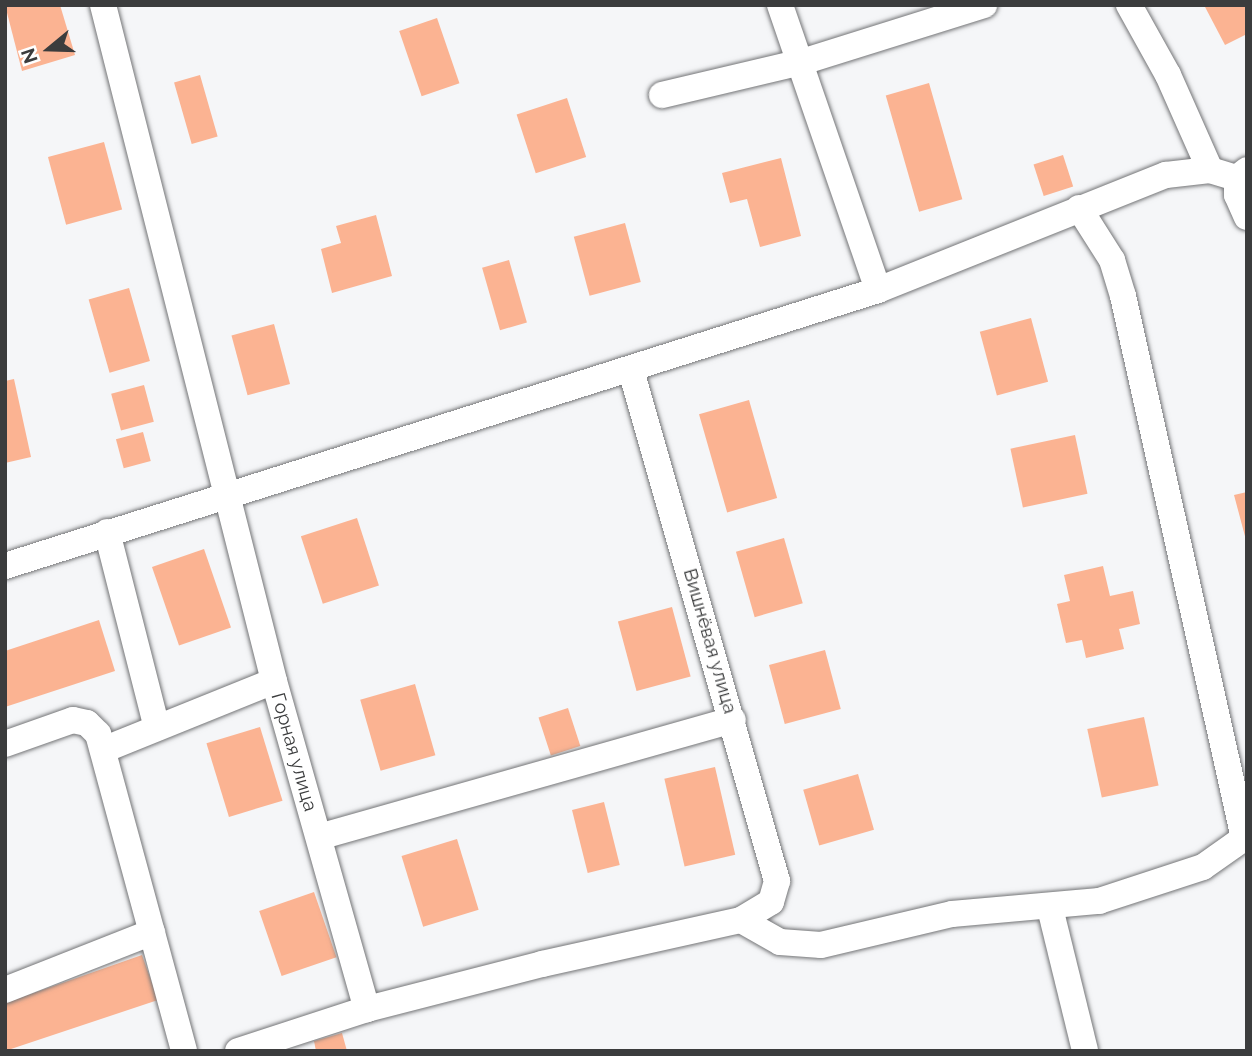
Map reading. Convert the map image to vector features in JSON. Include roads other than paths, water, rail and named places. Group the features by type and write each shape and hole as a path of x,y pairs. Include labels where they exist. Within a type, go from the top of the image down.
{"street":[{"name":"Горная улица","path":"103,5 274,681 368,1009"},
{"path":"780,5 802,62 878,290"},
{"path":"662,95 802,62 958,9 984,5"},
{"path":"1129,5 1168,75 1210,170"},
{"path":"5,566 878,290 1166,175 1210,170 1244,177 1237,195 1247,217"},
{"path":"238,1051 271,1046 368,1009 542,964 752,915 761,934 799,946 952,914 1050,908 1099,901 1167,882 1203,867 1245,837 1123,296 1112,260 1079,208"},
{"name":"Вишнёвая улица","path":"631,370 733,720 776,881 776,892 752,915"},
{"path":"107,532 158,728"},
{"path":"103,750 274,681"},
{"path":"5,744 73,720 87,723 98,734 184,1051"},
{"path":"319,837 733,720"},
{"path":"1050,908 1085,1051"},
{"path":"5,990 152,932"}]}
